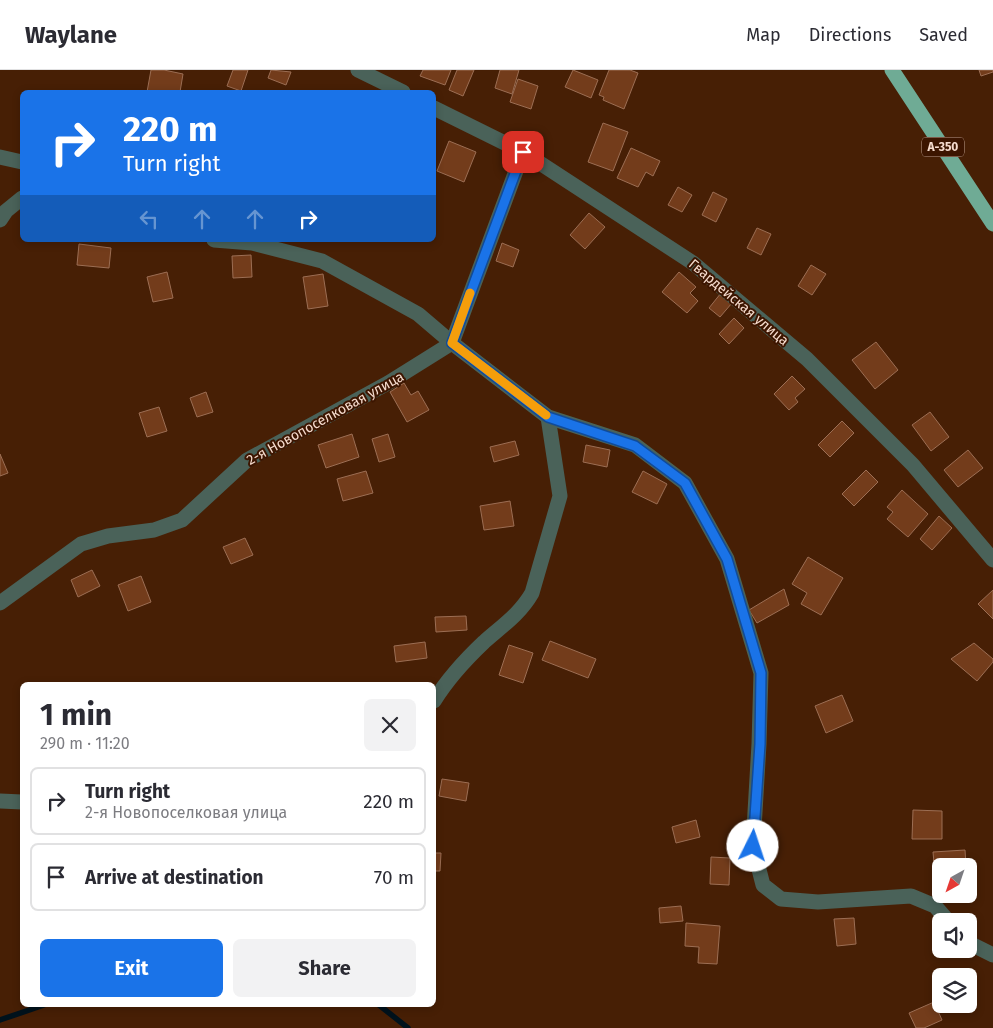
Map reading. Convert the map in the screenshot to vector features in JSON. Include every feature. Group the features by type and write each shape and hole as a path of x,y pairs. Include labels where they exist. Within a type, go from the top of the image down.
{"highway":[{"name":"А-350","path":"892,70 993,224"}],"street":[{"path":"358,70 399,90"},
{"name":"Гвардейская улица","path":"436,109 523,152 693,263 807,359 913,465 993,560"},
{"path":"452,343 523,152"},
{"path":"0,157 20,162"},
{"path":"0,220 6,211 20,200"},
{"path":"239,242 252,243 322,261 418,314 452,343 548,417 635,446 685,483 727,559 761,673 760,744 753,846 763,886 781,899 818,902 911,896 935,906 941,913"},
{"name":"2-я Новопоселковая улица","path":"0,603 81,544 108,536 154,530 182,520 247,460 388,383 452,343"},
{"path":"436,699 442,689 483,644 524,606 532,592 560,496 548,417"},
{"path":"0,801 20,802"},
{"path":"977,947 993,956"}],"building":[{"path":"151,70 164,70 183,74 180,90 147,90"},
{"path":"233,70 248,70 241,90 227,86"},
{"path":"271,70 291,72 286,85 268,78"},
{"path":"423,70 451,70 445,85 420,76"},
{"path":"457,70 474,70 463,96 449,90"},
{"path":"500,70 519,70 512,94 495,88"},
{"path":"573,70 598,80 591,98 565,87"},
{"path":"609,70 630,70 638,73 624,109 603,100 604,97 599,95"},
{"path":"979,70 993,70 993,72 981,76"},
{"path":"518,79 538,86 531,109 510,102"},
{"path":"603,123 628,132 613,171 588,162"},
{"path":"449,141 476,152 464,182 437,171"},
{"path":"631,148 660,161 653,176 646,172 638,187 617,178"},
{"path":"678,187 692,195 682,212 668,205"},
{"path":"713,192 727,199 716,222 702,215"},
{"path":"589,213 605,227 585,249 570,235"},
{"path":"757,228 771,234 761,255 747,248"},
{"path":"502,243 519,250 513,267 496,261"},
{"path":"79,244 111,248 109,268 77,265"},
{"path":"251,255 252,277 233,278 232,256"},
{"path":"811,265 826,274 812,295 798,286"},
{"path":"167,272 173,298 153,302 147,277"},
{"path":"679,272 696,287 690,293 698,301 687,313 662,292"},
{"path":"323,274 328,306 308,309 303,277"},
{"path":"721,293 732,303 720,317 709,308"},
{"path":"734,318 744,328 729,344 719,334"},
{"path":"876,342 898,370 875,389 852,360"},
{"path":"792,376 805,389 795,398 798,402 789,410 774,394"},
{"path":"404,383 411,395 418,391 429,410 407,422 390,392"},
{"path":"206,392 213,412 197,417 190,398"},
{"path":"159,407 167,431 147,437 139,413"},
{"path":"930,412 949,437 931,451 912,425"},
{"path":"842,421 854,433 830,457 818,445"},
{"path":"352,434 359,457 326,468 318,445"},
{"path":"388,434 395,457 379,462 372,439"},
{"path":"515,441 519,455 494,462 490,447"},
{"path":"586,445 610,450 607,467 583,462"},
{"path":"968,450 983,468 958,487 944,470"},
{"path":"0,454 8,473 0,476"},
{"path":"866,470 878,482 854,506 842,494"},
{"path":"366,471 373,493 343,501 337,479"},
{"path":"643,471 667,484 657,504 632,492"},
{"path":"902,490 928,514 908,537 887,519 893,512 887,507"},
{"path":"510,501 514,526 484,530 480,506"},
{"path":"939,516 952,528 932,550 920,539"},
{"path":"245,538 253,555 231,564 223,547"},
{"path":"808,557 843,578 821,615 801,604 807,593 792,584"},
{"path":"92,570 100,586 78,597 71,580"},
{"path":"141,576 151,602 128,611 118,585"},
{"path":"784,589 789,605 757,623 749,610"},
{"path":"993,590 993,619 978,604"},
{"path":"466,616 467,630 436,632 435,617"},
{"path":"550,641 596,659 588,678 542,660"},
{"path":"425,642 427,658 396,662 394,646"},
{"path":"974,643 993,659 993,662 977,681 951,659"},
{"path":"509,645 533,653 523,683 499,675"},
{"path":"842,695 853,721 826,733 815,706"},
{"path":"442,779 469,783 466,801 439,796"},
{"path":"913,810 942,811 942,839 912,839"},
{"path":"696,820 700,837 676,843 672,827"},
{"path":"965,850 966,858 934,858 933,852"},
{"path":"436,853 441,853 440,871 436,871"},
{"path":"711,857 730,858 729,885 710,884"},
{"path":"681,906 683,921 660,923 659,908"},
{"path":"854,918 856,944 837,946 834,919"},
{"path":"686,923 720,926 717,964 698,963 699,947 685,946"},
{"path":"932,1003 932,1013 939,1013 942,1020 924,1028 916,1028 909,1013"}],"waterway":[{"path":"0,1020 38,1007"},
{"path":"382,1007 408,1028"}],"slow traffic":[{"path":"470,293 452,343 546,415"}],"route":[{"path":"523,152 452,343 548,417 635,446 685,483 727,559 761,673 760,744 753,846"}]}
